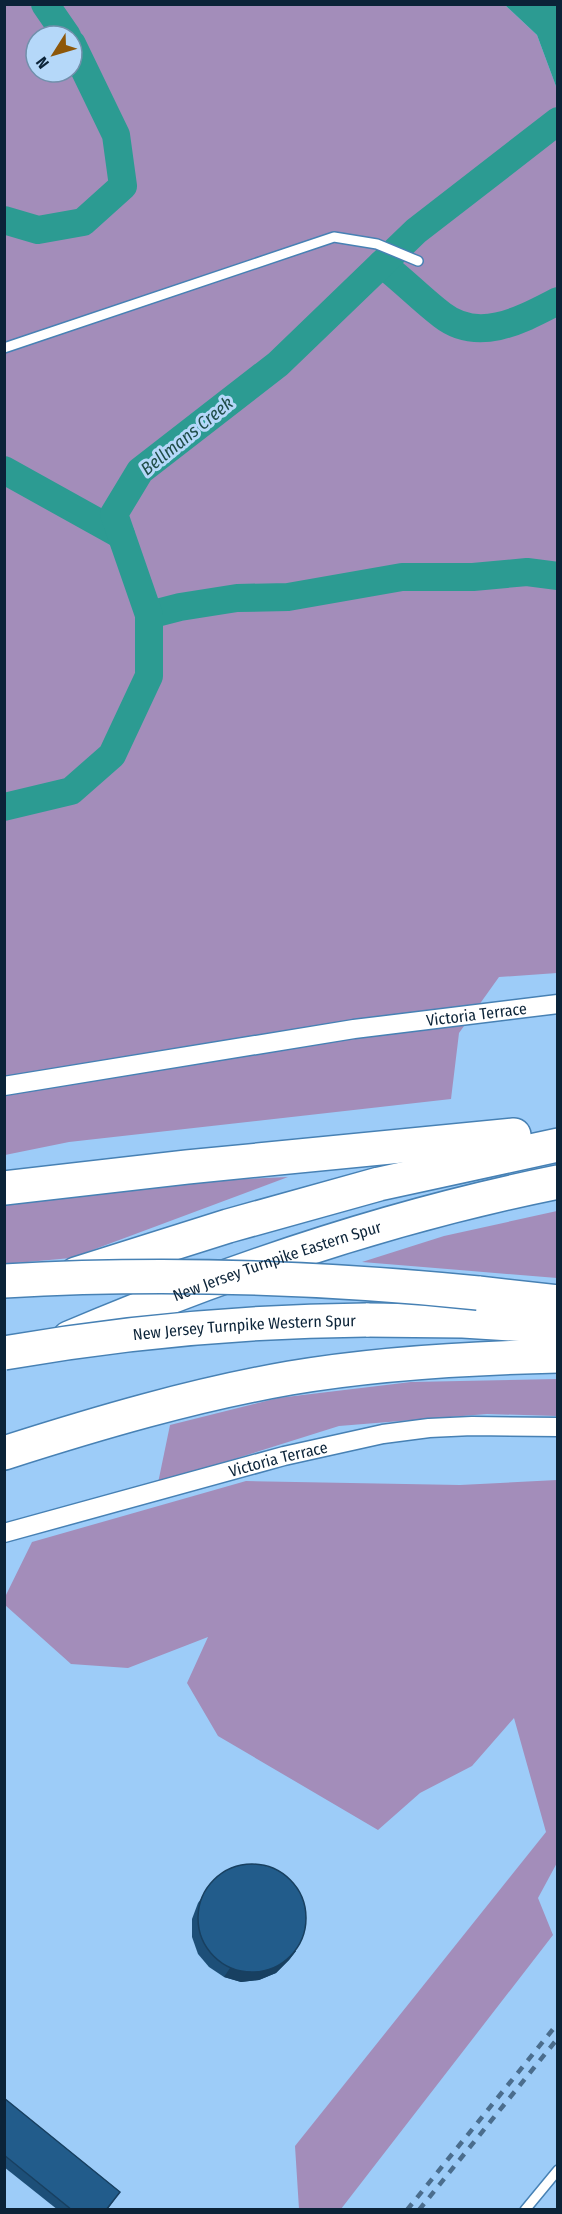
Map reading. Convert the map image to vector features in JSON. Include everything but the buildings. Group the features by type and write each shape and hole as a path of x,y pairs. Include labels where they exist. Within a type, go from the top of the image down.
{"highway":[{"path":"4,1188 177,1168 558,1131"},
{"path":"4,1297 308,1203 434,1171 558,1145"},
{"name":"New Jersey Turnpike Eastern Spur","path":"4,1366 129,1313 278,1257 439,1210 558,1182"},
{"path":"4,1281 90,1277 218,1276 333,1281 558,1302"},
{"name":"New Jersey Turnpike Western Spur","path":"4,1353 96,1339 216,1326 366,1320 463,1321 558,1327"},
{"path":"19,1448 110,1421 219,1393 292,1378 391,1365 558,1356"}],"street":[{"name":"Victoria Terrace","path":"4,1086 354,1029 558,1004"},
{"name":"Victoria Terrace","path":"4,1533 294,1454 383,1434 429,1428 472,1426 558,1427"}],"lane":[{"path":"4,348 334,237 377,244 418,261"},
{"path":"525,2210 558,2170"}],"shaded area":[{"path":"5,5 505,5 537,35 557,89 557,973 499,977 459,1033 451,1099 69,1142 5,1155"},
{"path":"505,5 557,5 557,89 537,35"},
{"path":"288,1177 71,1258 5,1264 4,1203 201,1181"},
{"path":"557,1211 557,1278 362,1262 444,1236"},
{"path":"557,1379 557,1416 487,1414 339,1426 158,1483 170,1425 278,1398 411,1382"},
{"path":"557,1480 558,1861 538,1898 553,1935 341,2209 299,2209 295,2146 546,1832 514,1718 472,1766 420,1793 378,1830 218,1736 187,1683 208,1637 128,1668 71,1664 5,1605 5,1597 32,1542 246,1481 460,1485"}],"waterway":[{"path":"45,4 59,24"},
{"path":"4,220 38,230 83,222 123,186 116,135 84,69"},
{"name":"Bellmans Creek","path":"4,807 71,791 112,755 149,676 149,615 114,514 140,471 278,364 416,231 558,121"},
{"path":"382,264 442,315 471,328 501,326 558,301"},
{"path":"4,470 121,535"},
{"path":"149,615 180,607 237,598 288,597 402,577 473,577 527,572 558,576"}],"railway":[{"path":"407,2210 558,2023"},
{"path":"419,2210 558,2038"}]}
